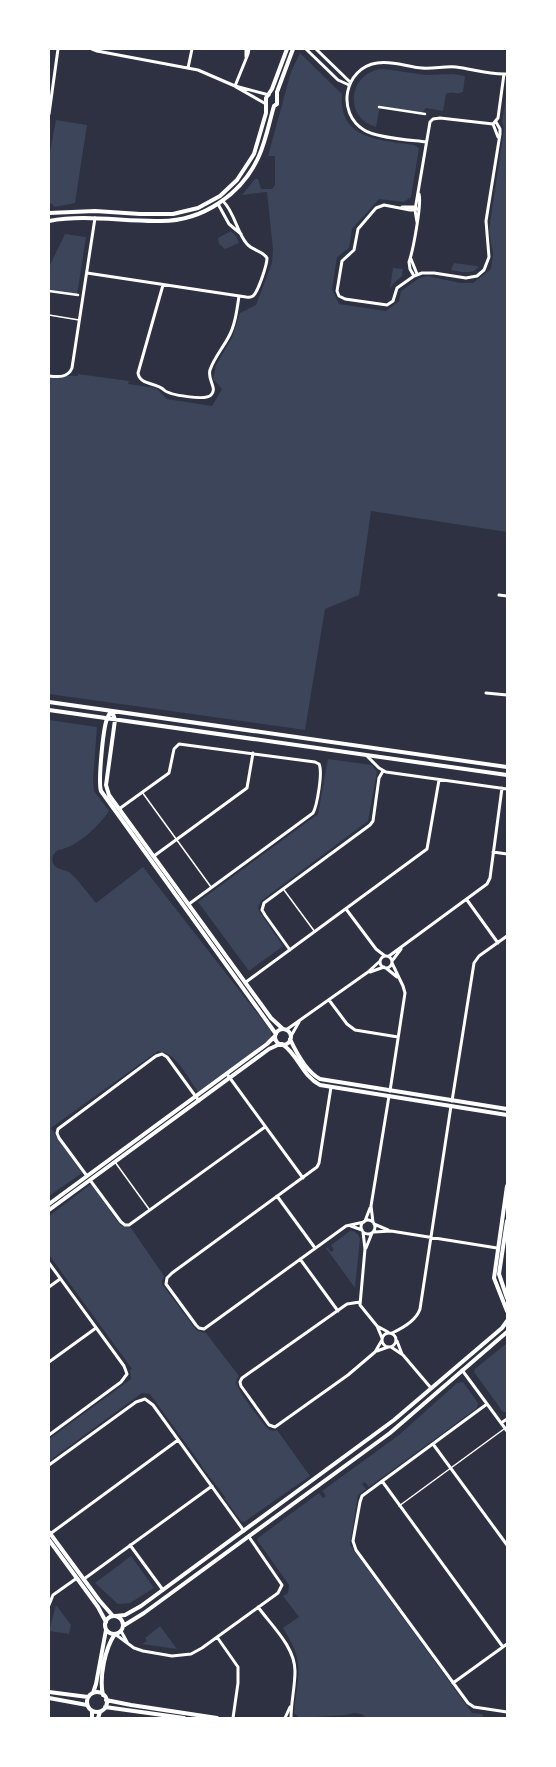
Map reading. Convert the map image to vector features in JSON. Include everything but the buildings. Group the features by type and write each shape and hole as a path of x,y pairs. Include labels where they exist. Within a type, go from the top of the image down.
{"street":[{"path":"92,49 202,71 235,86 276,97"},
{"path":"188,68 192,49"},
{"path":"246,49 246,58"},
{"path":"235,86 249,49"},
{"path":"49,213 95,211 140,214 173,214 198,208 220,196 237,180 254,154 266,113 266,98 269,95 287,49"},
{"path":"49,222 95,218 161,221 175,220 199,214 218,204 241,184 254,165 263,146 274,106 277,102 276,97 286,65 293,49"},
{"path":"306,49 338,80 349,84"},
{"path":"316,49 349,84"},
{"path":"49,112 59,50"},
{"path":"426,142 376,134 363,130 352,120 346,100 349,84 362,69 378,62 422,68 450,67 505,74 498,118 494,123"},
{"path":"49,84 54,84"},
{"path":"235,86 269,107 274,106"},
{"path":"380,107 425,114"},
{"path":"417,222 415,208 429,124 431,120 436,118 494,123"},
{"path":"419,209 380,206 360,227 357,231 354,250 342,261 338,293 340,296 345,299 387,305 393,301 397,288 416,275 434,273 461,278 472,278 480,274 487,266 489,257 486,221 498,138 494,123"},
{"path":"416,275 409,264 419,218 421,202 418,192"},
{"path":"87,273 239,296 250,297 254,295 267,260 264,254 248,245 231,211 220,196"},
{"path":"215,199 229,224 242,235"},
{"path":"49,376 62,376 68,374 73,364 95,218"},
{"path":"163,285 138,373 139,378 143,381 160,385 170,394 208,398 213,394 214,387 209,378 209,374 212,364 230,334 239,296"},
{"path":"49,291 78,296"},
{"path":"500,595 507,596"},
{"path":"486,693 507,695"},
{"path":"49,702 507,767"},
{"path":"49,710 507,776"},
{"path":"112,711 107,719 99,784 101,792 154,856 189,904 244,984 275,1035 276,1041 290,1050 310,1079 320,1085 331,1087 507,1109"},
{"path":"112,711 115,720 106,785 117,811 185,907 244,984 274,1022 285,1029 301,1057 312,1072 320,1080 451,1106 507,1115"},
{"path":"117,811 169,773 174,749 179,744 253,753 319,764 321,770 315,810 313,814 185,907"},
{"path":"150,859 247,788 253,753"},
{"path":"367,756 383,771 507,789"},
{"path":"290,950 262,910 266,901 370,825 373,821 379,778 383,771"},
{"path":"244,984 427,849 439,780"},
{"path":"49,1204 267,1044 279,1030 285,1029 300,1021 368,972 380,960 402,948 484,887 488,882 502,788"},
{"path":"493,852 507,854"},
{"path":"467,900 498,942"},
{"path":"346,909 376,948 387,956 392,962 405,993 371,1206 362,1226 365,1249 360,1302 362,1308 377,1326 384,1345 403,1355"},
{"path":"452,1101 474,963 479,956 507,936"},
{"path":"376,948 380,960 385,967 398,978"},
{"path":"368,972 390,966 402,948"},
{"path":"329,1000 347,1024 355,1030 398,1037"},
{"path":"49,1210 269,1049 288,1043 300,1021"},
{"path":"87,1176 59,1138 57,1133 58,1129 156,1056 163,1055 167,1057 199,1101"},
{"path":"227,1074 302,1178"},
{"path":"331,1087 319,1163 316,1169 169,1276 166,1284 196,1325 199,1328 204,1329 346,1226 364,1222 374,1223 391,1231"},
{"path":"360,1302 350,1303 240,1380 243,1389 269,1425 273,1427 281,1424 348,1375 375,1352 395,1345 403,1328 416,1316 420,1309 451,1106"},
{"path":"90,1180 123,1224 131,1224 265,1127"},
{"path":"507,1186 497,1248 494,1278 507,1311"},
{"path":"277,1196 315,1248"},
{"path":"365,1249 373,1232 374,1223 371,1206"},
{"path":"507,1221 499,1274 507,1298"},
{"path":"350,1225 368,1234 373,1232 391,1231 503,1248"},
{"path":"300,1259 338,1311"},
{"path":"49,1263 124,1366 127,1376 49,1435"},
{"path":"49,1287 60,1279"},
{"path":"106,1622 108,1618 131,1612 163,1590 394,1420 502,1328 507,1321"},
{"path":"377,1326 396,1336 403,1355 436,1394"},
{"path":"49,1362 96,1328"},
{"path":"375,1352 382,1339 390,1333 403,1328"},
{"path":"98,1718 100,1712 105,1707 106,1700 103,1695 101,1685 106,1653 115,1634 390,1433 507,1332"},
{"path":"457,1365 506,1430"},
{"path":"49,1465 136,1402 143,1399 149,1401 244,1531"},
{"path":"487,1404 361,1498 354,1546 453,1683 472,1706 507,1712"},
{"path":"501,1423 507,1419"},
{"path":"130,1645 122,1628 121,1619 115,1616 84,1579 50,1533 178,1440"},
{"path":"433,1444 507,1545"},
{"path":"382,1481 503,1647"},
{"path":"84,1579 212,1486"},
{"path":"106,1630 143,1651 178,1656 197,1651 279,1591 282,1585 249,1537"},
{"path":"49,1540 98,1607 106,1622 106,1630 96,1684 93,1693 88,1697 87,1705"},
{"path":"130,1545 163,1590"},
{"path":"49,1605 53,1595 77,1578"},
{"path":"258,1607 287,1646 293,1658 295,1674 291,1718"},
{"path":"217,1637 235,1661 238,1672 233,1718"},
{"path":"453,1683 507,1644"},
{"path":"49,1692 88,1697"},
{"path":"93,1693 103,1695"},
{"path":"49,1698 87,1705 92,1711 92,1718"},
{"path":"106,1700 217,1718"},
{"path":"285,1718 291,1705"},
{"path":"105,1707 184,1718"},
{"path":"92,1711 100,1712"}],"lane":[{"path":"49,315 80,320"},
{"path":"142,792 212,887"},
{"path":"283,888 314,932"},
{"path":"115,1162 150,1211"},
{"path":"400,1506 506,1430"}],"shaded area":[{"path":"300,53 342,94 343,109 347,121 354,129 364,135 376,139 414,145 419,148 411,197 404,202 379,199 352,229 349,248 337,257 332,289 339,304 386,311 399,301 401,291 419,278 428,276 460,283 473,283 491,269 493,254 489,230 504,129 502,121 507,92 507,532 371,511 359,595 325,609 305,730 49,694 49,375 78,376 78,374 129,381 128,384 156,388 167,399 212,406 222,389 213,379 216,365 232,338 240,313 256,305 272,263 273,250 267,192 242,195 255,179 258,179 261,189 272,189 275,185 275,156 268,156 291,72"},
{"path":"384,69 426,75 453,74 465,76 463,92 446,94 443,111 426,108 422,113 380,106 376,127 365,122 358,114 354,105 354,95 357,85 363,77 372,71"},
{"path":"56,120 87,125 75,203 55,207 49,202 49,157"},
{"path":"231,231 236,236 239,243 225,249 219,244 218,238"},
{"path":"65,234 86,237 77,295 49,290 49,267"},
{"path":"454,263 479,267 470,272 459,272 451,270"},
{"path":"393,268 403,269 402,276 390,289"},
{"path":"49,720 97,727 93,780 94,791 109,811 93,829 79,841 55,852 52,859 54,865 69,872 96,903 143,867 271,1031 271,1038 198,1092 186,1073 176,1061 171,1056 158,1051 51,1128 82,1173 49,1196"},
{"path":"328,759 372,765 377,772 368,821 261,901 258,907 259,911 283,946 249,971 198,902 318,814"},
{"path":"91,1184 120,1225 131,1228 164,1276 162,1284 197,1331 206,1333 239,1376 236,1381 237,1385 257,1415 268,1429 272,1431 277,1430 310,1476 244,1522 241,1521 224,1498 226,1498 201,1466 150,1394 142,1393 49,1461 49,1439 131,1379 130,1370 132,1369 49,1255 49,1216"},
{"path":"350,1231 356,1233 360,1239 355,1288 326,1248 327,1247 331,1252 334,1250 331,1245"},
{"path":"507,1343 507,1412 503,1412 474,1372 475,1369"},
{"path":"463,1382 478,1403 477,1408 369,1487 365,1482 362,1484 366,1489 358,1495 350,1545 472,1713 482,1714 484,1718 367,1718 361,1714 354,1713 346,1715 300,1718 294,1713 299,1670 298,1661 283,1628 299,1617 283,1596 288,1593 289,1585 257,1540 319,1493 323,1498 326,1496 322,1491 399,1435 457,1383"},
{"path":"131,1556 154,1588 130,1603 118,1604 95,1583"},
{"path":"56,1605 71,1625 69,1634 49,1631"},
{"path":"160,1626 177,1649 142,1644 147,1641 145,1638"}]}
